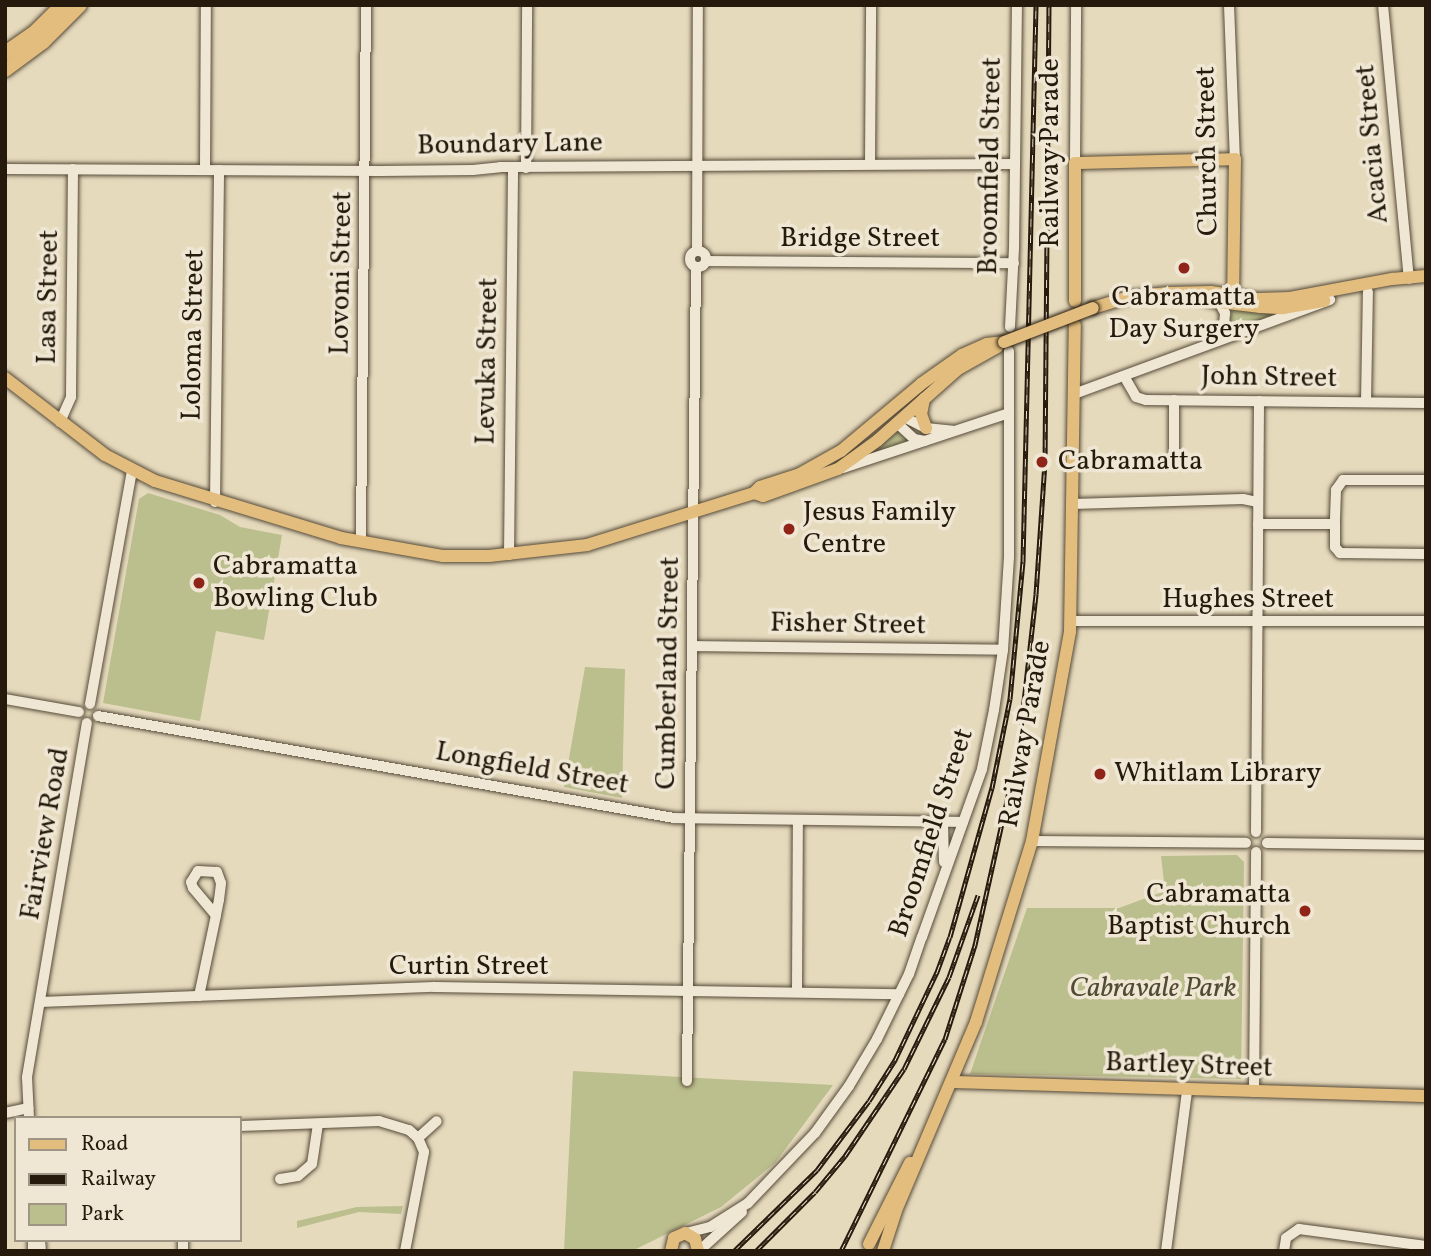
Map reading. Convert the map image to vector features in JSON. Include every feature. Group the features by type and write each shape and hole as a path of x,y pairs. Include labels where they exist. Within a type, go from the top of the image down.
{"highway":[{"path":"5,53 36,31 62,5"},
{"path":"5,70 43,41 80,5"}],"main road":[{"path":"1075,163 1235,159"},
{"name":"Church Street","path":"1233,295 1235,159"},
{"name":"Railway Parade","path":"1075,163 1075,302"},
{"path":"754,493 762,496 838,469 943,367 988,348 1006,346 1093,308 1148,295 1211,292 1294,298 1396,278 1426,276"},
{"path":"1195,294 1219,302 1283,308 1395,286 1409,279"},
{"name":"Railway Parade","path":"883,1251 895,1213 952,1082 1006,935 1032,841 1071,621 1075,325"},
{"path":"5,378 104,455 132,470 215,502 361,541 443,556 509,555 587,545 694,513 798,475 924,399 958,369 988,348"},
{"path":"924,399 921,414 926,428"},
{"name":"Bartley Street","path":"952,1082 1426,1096"},
{"name":"Railway Parade","path":"867,1247 905,1171 930,1133"},
{"path":"867,1247 895,1213"},
{"path":"663,1251 685,1233 697,1241 698,1251"}],"street":[{"path":"205,170 206,5"},
{"name":"Lovoni Street","path":"361,541 366,5"},
{"path":"526,168 527,5"},
{"path":"697,251 704,253 706,261 696,267 690,258 697,251 698,5"},
{"path":"870,164 871,5"},
{"name":"Broomfield Street","path":"1010,327 1014,263 1017,5"},
{"name":"Railway Parade","path":"1075,163 1076,5"},
{"name":"Church Street","path":"1229,5 1235,159"},
{"name":"Acacia Street","path":"1383,5 1409,279"},
{"name":"Boundary Lane","path":"5,169 365,170 1015,164"},
{"name":"Levuka Street","path":"509,555 513,167"},
{"name":"Lasa Street","path":"60,422 71,397 73,169"},
{"name":"Loloma Street","path":"215,502 219,170"},
{"name":"Bridge Street","path":"706,261 1014,263"},
{"name":"Cumberland Street","path":"687,1081 696,267"},
{"path":"1366,402 1368,292"},
{"path":"1074,394 1330,300"},
{"path":"1208,345 1224,325 1225,313 1219,302"},
{"name":"Broomfield Street","path":"757,1196 815,1133 849,1086 899,994 985,756 1003,650 1009,557 1006,346"},
{"name":"John Street","path":"1124,376 1136,397 1174,400 1426,403"},
{"path":"1174,400 1174,460"},
{"path":"1256,832 1259,401"},
{"path":"838,469 929,442 1009,413"},
{"path":"896,415 926,428 954,431"},
{"path":"896,415 914,439 929,442"},
{"path":"90,704 132,470"},
{"path":"1426,480 1343,480 1336,490 1335,524 1335,547 1339,553 1426,554"},
{"path":"1072,504 1243,499 1257,502"},
{"path":"1258,524 1335,524"},
{"name":"Hughes Street","path":"1071,621 1426,621"},
{"name":"Fisher Street","path":"692,646 1003,650"},
{"path":"5,699 79,712"},
{"path":"90,704 97,708 98,716 94,722 87,723 82,720 79,712 83,706 90,704"},
{"name":"Longfield Street","path":"98,716 690,820 963,822"},
{"name":"Fairview Road","path":"29,1113 27,1077 87,723"},
{"path":"797,991 798,820"},
{"path":"943,822 946,841 943,877"},
{"path":"1256,832 1264,835 1267,843 1262,851 1256,852 1248,848 1246,842 1250,834 1256,832"},
{"path":"1032,841 1246,842"},
{"path":"1267,843 1426,845"},
{"path":"1254,1092 1256,852"},
{"path":"199,996 216,915"},
{"name":"Curtin Street","path":"40,1002 434,988 899,994"},
{"path":"1166,1251 1187,1091"},
{"path":"5,1112 29,1113"},
{"path":"242,1126 379,1121 409,1130 418,1138 424,1152 406,1249"},
{"path":"418,1138 437,1121"},
{"path":"280,1179 298,1176 312,1164 318,1124"},
{"path":"685,1233 710,1227 757,1196"},
{"path":"698,1251 727,1228 757,1196"},
{"path":"1284,1251 1286,1238 1299,1229 1426,1246"}],"green space":[{"path":"1233,309 1273,314 1273,319 1224,336"},
{"path":"898,430 912,443 860,460"},
{"name":"Cabramatta Bowling Club","path":"148,493 220,515 240,527 282,535 264,640 216,631 200,721 103,703 139,499"},
{"path":"585,667 625,669 622,798 564,787"},
{"name":"Cabravale Park","path":"1237,855 1244,862 1241,1079 970,1074 1027,908 1119,908 1165,891 1161,856"},
{"path":"573,1071 833,1085 775,1163 721,1207 634,1250 564,1251"},
{"path":"403,1206 401,1214 359,1212 297,1228 297,1221 357,1207"}],"railway":[{"path":"734,1251 817,1170 869,1101 895,1060 937,972 950,937 992,788 1010,699 1023,562 1036,5"},
{"path":"841,1251 945,1039 975,945 1019,746 1036,594 1045,463 1049,5"},
{"path":"756,1251 815,1192 845,1156 904,1069 949,977 978,895"}],"place":[{"name":"Cabramatta Day Surgery","path":"1184,268"},
{"name":"Cabramatta","path":"1042,462"},
{"name":"Jesus Family Centre","path":"789,529"},
{"name":"Cabramatta Bowling Club","path":"199,583"},
{"name":"Whitlam Library","path":"1100,774"},
{"name":"Cabramatta Baptist Church","path":"1305,911"}]}
